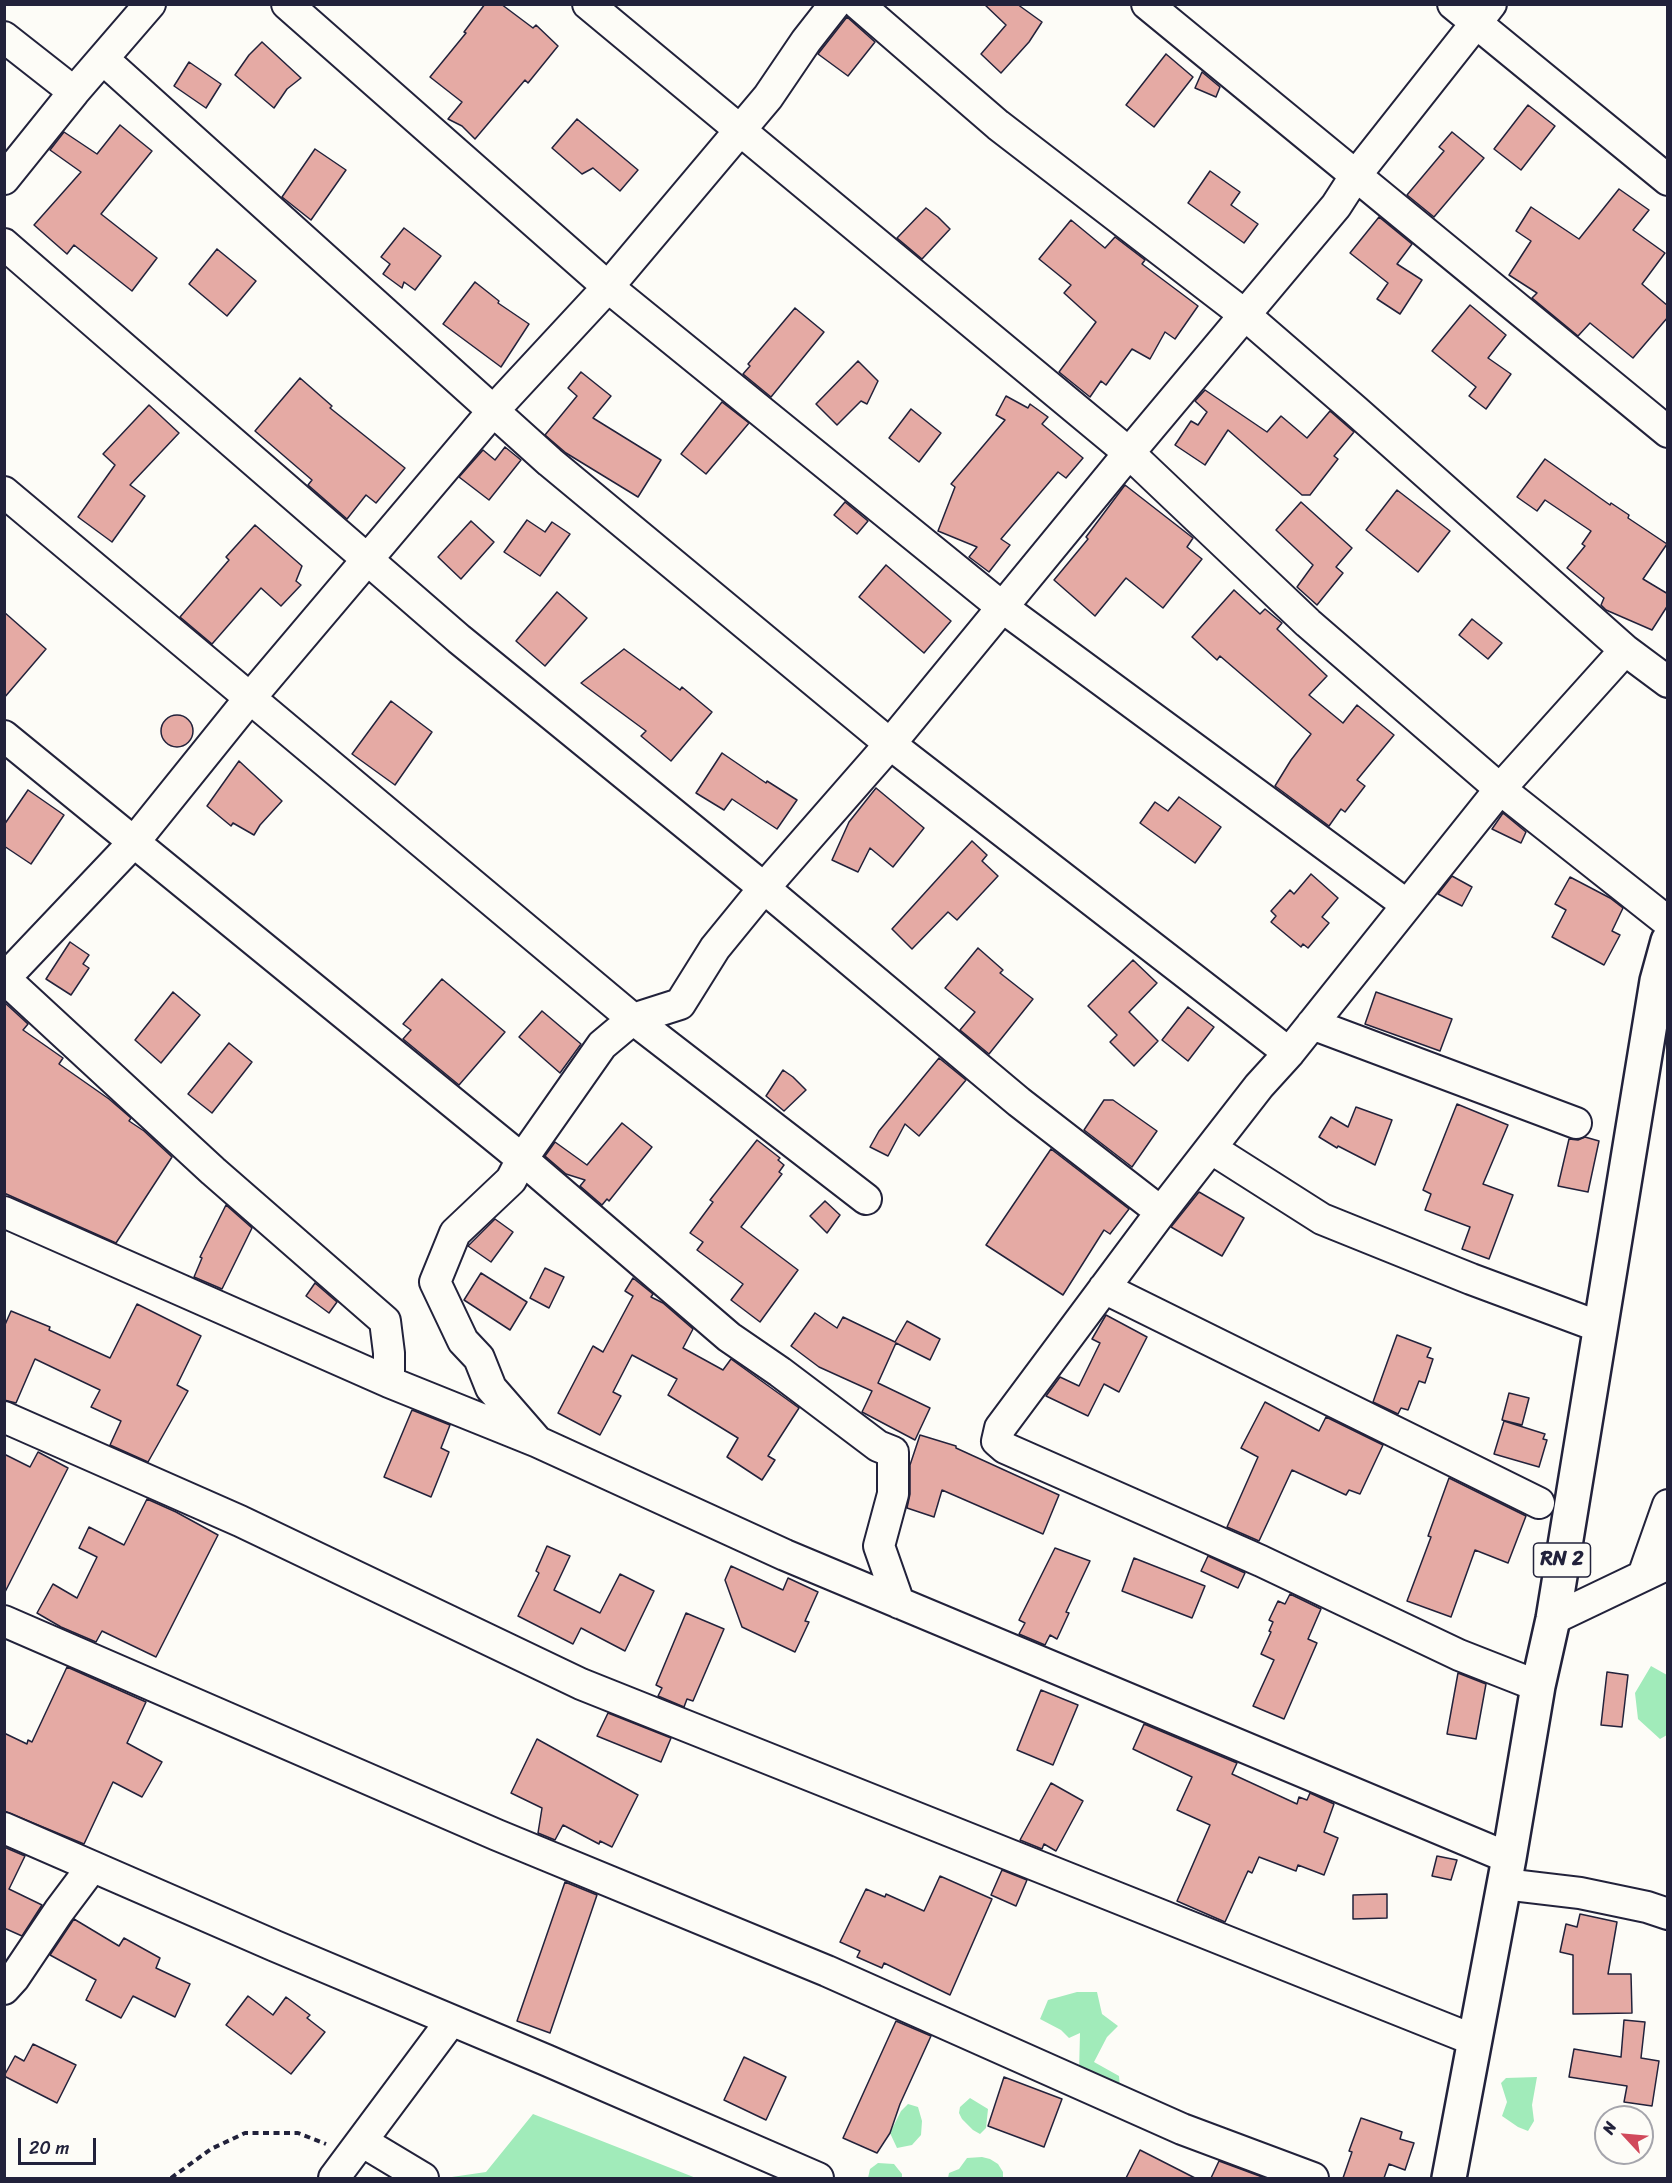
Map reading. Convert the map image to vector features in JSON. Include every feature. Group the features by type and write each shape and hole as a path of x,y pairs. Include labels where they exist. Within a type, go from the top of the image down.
{"highway":[{"name":"RN 2","path":"1449,2178 1538,1686 1553,1619 1657,981 1668,941"}],"street":[{"path":"4,179 74,92 150,4"},
{"path":"288,4 608,287 1002,607 1407,904"},
{"path":"588,4 1129,453 1308,623 1500,789 1668,922"},
{"path":"389,1382 389,1353 385,1321 213,1171 5,978 134,842 250,698 493,411 608,287 768,97 834,4"},
{"path":"858,4 998,125 1245,315 1624,650 1668,682"},
{"path":"1147,4 1668,432"},
{"path":"1453,4 1484,14 1668,180"},
{"path":"538,1442 491,1388 479,1359 463,1341 435,1282 455,1233 511,1180 522,1159 602,1045 633,1019 680,1004 715,948 764,888 890,744 1336,206 1356,175 1484,14"},
{"path":"4,37 74,92"},
{"path":"103,59 550,462 890,744 1289,1053"},
{"path":"4,244 459,639 764,888 1019,1102 1161,1212"},
{"path":"4,492 633,1019 866,1199"},
{"path":"1538,1686 1459,1655 1261,1561 1005,1448 997,1441 1000,1428 1161,1212 1259,1086 1289,1053 1500,789 1624,650"},
{"path":"4,736 522,1159 729,1337 780,1372 878,1446 893,1452 893,1494 879,1546 899,1603"},
{"path":"1312,1024 1576,1123"},
{"path":"1212,1149 1322,1219 1471,1279 1600,1327"},
{"path":"4,1212 389,1382 538,1442 785,1555 1506,1871 1580,1893 1647,1907 1668,1914"},
{"path":"1104,1288 1539,1503"},
{"path":"4,1417 240,1521 581,1684 1474,2040"},
{"path":"1553,1619 1655,1570 1668,1505"},
{"path":"4,1621 497,1836 827,1971 1182,2129 1313,2178"},
{"path":"4,1828 818,2178"},
{"path":"4,1989 92,1867"},
{"path":"334,2178 451,2021"},
{"path":"358,2148 423,2178"}],"path":[{"path":"171,2178 211,2149 245,2133 298,2133 358,2148"}],"green space":[{"path":"1651,1666 1667,1675 1667,1735 1660,1739 1638,1719 1635,1693"},
{"path":"1077,1992 1097,1992 1102,2014 1118,2026 1107,2037 1094,2062 1119,2076 1121,2102 1079,2073 1080,2033 1069,2038 1061,2030 1040,2019 1048,2000"},
{"path":"1537,2077 1532,2105 1534,2121 1528,2131 1502,2116 1507,2102 1501,2083 1506,2078"},
{"path":"970,2098 988,2109 986,2128 980,2134 962,2119 959,2113 960,2107"},
{"path":"908,2104 918,2107 922,2121 921,2135 912,2145 897,2148 890,2133 901,2111"},
{"path":"533,2114 696,2178 445,2178 486,2172"},
{"path":"982,2157 998,2164 1003,2172 1003,2178 948,2178 949,2173 959,2169 967,2158"},
{"path":"878,2163 894,2164 902,2174 902,2178 868,2178 870,2169"}],"building":[{"path":"485,4 501,4 533,28 536,25 558,46 528,83 525,80 475,139 462,126 448,119 462,102 430,77 466,33 464,32"},
{"path":"984,4 1017,4 1042,22 1029,42 1001,73 981,54 1006,25"},
{"path":"847,17 875,42 848,76 818,54"},
{"path":"262,42 301,78 287,89 274,108 235,75 249,55"},
{"path":"1166,54 1193,77 1154,127 1126,105"},
{"path":"189,62 221,84 206,108 174,86"},
{"path":"1202,72 1220,87 1216,97 1195,88"},
{"path":"1528,105 1555,126 1521,170 1494,149"},
{"path":"577,119 638,170 620,191 593,168 582,174 552,148"},
{"path":"120,125 152,151 101,214 157,258 132,291 74,245 67,254 34,225 81,172 50,150 64,132 97,154"},
{"path":"1452,132 1484,158 1434,217 1407,195 1444,151 1439,147"},
{"path":"315,149 346,170 311,220 282,197"},
{"path":"1210,171 1240,192 1231,205 1258,224 1244,243 1188,203"},
{"path":"1619,189 1649,210 1633,230 1665,253 1642,284 1668,306 1668,317 1633,358 1590,323 1578,336 1532,298 1537,293 1509,275 1531,241 1516,231 1531,207 1579,239"},
{"path":"926,208 950,229 922,259 897,238"},
{"path":"1379,217 1412,244 1397,264 1422,280 1400,314 1377,299 1388,283 1350,253"},
{"path":"1071,220 1105,248 1115,237 1145,260 1142,264 1198,306 1175,339 1165,332 1150,359 1132,349 1106,385 1101,381 1090,397 1059,372 1096,322 1064,293 1071,285 1039,259"},
{"path":"404,228 441,256 415,290 404,282 402,288 383,274 390,264 381,257"},
{"path":"217,249 256,281 227,316 189,284"},
{"path":"475,282 499,301 498,303 529,324 501,367 443,324"},
{"path":"1470,305 1506,335 1488,358 1511,374 1486,409 1469,396 1476,387 1432,351"},
{"path":"795,308 824,332 771,397 743,374 750,366 748,364"},
{"path":"858,361 878,381 867,404 861,401 837,425 816,404"},
{"path":"581,372 611,396 593,418 661,460 638,497 566,453 545,435 577,396 568,388"},
{"path":"300,378 332,406 330,408 405,468 376,503 366,495 347,519 308,485 312,480 255,431"},
{"path":"1205,390 1267,432 1281,416 1307,438 1330,411 1354,432 1334,456 1338,459 1310,495 1302,495 1228,430 1205,465 1175,445 1191,421 1198,425 1207,412 1195,401"},
{"path":"1006,396 1028,408 1030,404 1048,417 1042,424 1083,458 1066,478 1058,472 1001,539 1010,545 989,572 969,557 977,547 938,531 955,487 951,484 1005,420 996,415"},
{"path":"722,402 749,423 706,474 681,454"},
{"path":"149,405 179,433 130,485 145,496 112,542 78,517 115,465 103,454"},
{"path":"911,409 941,433 919,462 889,438"},
{"path":"505,447 521,460 489,500 459,477 483,450 495,460"},
{"path":"1545,459 1610,505 1611,503 1629,515 1628,518 1667,544 1643,579 1668,594 1668,605 1652,630 1606,610 1601,605 1604,598 1567,568 1585,546 1582,544 1591,531 1545,500 1537,511 1517,497"},
{"path":"1125,485 1193,538 1187,547 1202,559 1163,608 1126,578 1095,616 1054,580 1088,539 1086,537"},
{"path":"1397,490 1450,531 1418,572 1366,530"},
{"path":"845,502 868,521 857,534 834,515"},
{"path":"1301,502 1352,548 1336,567 1343,573 1317,605 1297,587 1313,565 1276,530"},
{"path":"527,520 545,532 552,522 570,534 540,576 504,552"},
{"path":"471,521 494,542 461,579 438,557"},
{"path":"255,525 302,566 296,581 301,585 281,606 261,588 212,644 180,617 229,560 226,557"},
{"path":"886,565 951,621 924,653 859,597"},
{"path":"1234,590 1260,614 1265,609 1282,623 1277,629 1327,676 1309,695 1343,723 1357,705 1394,735 1357,780 1365,786 1345,812 1341,809 1329,826 1275,786 1311,734 1220,656 1217,660 1192,637"},
{"path":"557,592 587,618 545,666 516,641"},
{"path":"4,612 46,649 4,698"},
{"path":"1472,619 1502,643 1488,659 1459,635"},
{"path":"624,649 680,690 682,687 712,712 671,761 641,736 646,731 581,683"},
{"path":"391,701 432,732 395,785 352,754"},
{"path":"177,715 188,720 193,731 188,742 177,747 166,742 161,731 166,720"},
{"path":"722,753 766,783 767,781 797,800 777,829 732,799 724,810 696,793"},
{"path":"239,761 282,801 254,835 233,823 231,826 207,806"},
{"path":"876,788 924,828 893,867 870,848 858,872 832,860 849,822"},
{"path":"28,790 64,815 31,864 4,846 4,825"},
{"path":"1179,797 1221,827 1195,863 1140,823 1155,802 1168,811"},
{"path":"1503,813 1526,832 1521,843 1492,829"},
{"path":"972,841 987,855 982,861 998,876 957,920 948,912 912,949 892,929"},
{"path":"1311,874 1338,898 1322,917 1329,923 1308,948 1303,944 1301,947 1271,922 1276,916 1271,911 1290,890 1294,894"},
{"path":"1452,876 1472,887 1462,906 1438,894"},
{"path":"1570,877 1610,898 1623,908 1612,931 1620,935 1604,965 1552,937 1566,910 1555,904"},
{"path":"70,942 89,955 83,964 89,968 71,995 46,979"},
{"path":"978,948 1003,970 1000,973 1033,999 989,1054 960,1030 975,1012 945,988"},
{"path":"1133,960 1157,983 1129,1012 1158,1041 1134,1066 1110,1042 1117,1035 1088,1006"},
{"path":"442,979 505,1032 459,1085 403,1039 411,1030 403,1024"},
{"path":"173,992 200,1015 161,1063 135,1040"},
{"path":"1376,992 1452,1019 1440,1051 1365,1024"},
{"path":"4,1002 28,1024 23,1030 63,1058 59,1064 109,1099 131,1118 129,1121 144,1131 172,1157 116,1243 4,1193"},
{"path":"1188,1007 1214,1027 1188,1061 1162,1040"},
{"path":"542,1011 581,1044 560,1073 519,1037"},
{"path":"229,1043 252,1062 212,1113 188,1094"},
{"path":"939,1058 966,1080 919,1136 905,1124 888,1156 870,1147 879,1131"},
{"path":"783,1070 806,1090 784,1111 766,1096"},
{"path":"1104,1100 1113,1100 1157,1131 1132,1167 1084,1130"},
{"path":"1457,1104 1508,1125 1483,1184 1513,1195 1489,1259 1462,1249 1470,1227 1425,1210 1431,1194 1423,1190"},
{"path":"1356,1107 1392,1120 1375,1165 1319,1137 1331,1117 1348,1127"},
{"path":"622,1123 652,1147 609,1201 607,1199 602,1205 580,1186 585,1180 566,1174 545,1156 555,1142 587,1165"},
{"path":"1585,1137 1599,1141 1588,1192 1558,1186 1569,1139 1578,1140"},
{"path":"757,1140 780,1158 778,1160 784,1165 779,1172 782,1174 741,1227 798,1270 760,1322 731,1300 743,1284 697,1250 703,1242 690,1233 713,1202 710,1200"},
{"path":"1051,1149 1129,1209 1110,1234 1104,1230 1063,1295 986,1245"},
{"path":"1199,1192 1244,1218 1222,1256 1171,1227"},
{"path":"825,1201 840,1215 827,1233 810,1216"},
{"path":"226,1205 252,1228 222,1289 194,1277 202,1258 200,1257"},
{"path":"495,1219 513,1232 491,1262 468,1246"},
{"path":"545,1268 564,1277 549,1308 530,1298"},
{"path":"481,1273 527,1302 510,1330 464,1300"},
{"path":"633,1278 653,1294 651,1297 663,1303 693,1329 683,1348 723,1370 731,1359 799,1408 768,1456 775,1460 762,1480 727,1457 738,1438 668,1395 677,1379 632,1355 613,1392 621,1396 600,1435 558,1413 593,1346 603,1352 633,1296 625,1291"},
{"path":"315,1283 337,1302 329,1313 306,1296"},
{"path":"137,1304 201,1336 177,1385 188,1391 148,1462 110,1445 121,1421 91,1407 100,1390 35,1359 16,1403 4,1400 4,1327 11,1311 50,1327 49,1330 110,1358"},
{"path":"815,1313 837,1328 843,1317 895,1342 907,1321 940,1339 930,1360 896,1343 878,1383 930,1408 915,1440 862,1412 872,1391 819,1367 791,1346"},
{"path":"1106,1315 1147,1337 1119,1392 1104,1384 1088,1416 1046,1396 1060,1377 1079,1386 1100,1343 1092,1339"},
{"path":"1397,1335 1431,1348 1427,1357 1433,1359 1425,1383 1419,1381 1408,1410 1401,1408 1398,1414 1373,1402"},
{"path":"1509,1393 1529,1398 1522,1425 1502,1420"},
{"path":"1265,1402 1319,1431 1326,1417 1383,1445 1360,1494 1349,1490 1346,1495 1292,1470 1259,1541 1227,1527 1258,1457 1241,1448"},
{"path":"412,1410 450,1425 441,1448 449,1452 431,1497 384,1477"},
{"path":"1504,1421 1545,1434 1543,1439 1547,1440 1539,1467 1494,1454"},
{"path":"920,1435 956,1446 956,1448 1059,1495 1043,1534 942,1490 934,1517 907,1508 910,1494 910,1465"},
{"path":"38,1452 68,1468 4,1594 4,1454 30,1467"},
{"path":"1449,1478 1526,1516 1508,1563 1475,1550 1451,1617 1407,1601 1431,1537 1428,1536"},
{"path":"147,1499 218,1535 156,1657 102,1631 96,1642 61,1627 37,1613 53,1584 77,1598 97,1557 79,1548 89,1527 124,1545"},
{"path":"547,1546 570,1556 554,1590 600,1613 620,1574 654,1591 625,1651 581,1628 573,1644 518,1616 539,1573 536,1571"},
{"path":"1055,1548 1090,1561 1066,1612 1069,1613 1057,1639 1050,1635 1045,1645 1019,1634 1025,1623 1019,1620"},
{"path":"1208,1556 1245,1573 1238,1588 1201,1571"},
{"path":"1134,1558 1205,1586 1192,1618 1122,1591"},
{"path":"731,1566 783,1590 788,1578 818,1592 805,1621 809,1622 795,1652 742,1627 725,1580"},
{"path":"1290,1594 1321,1609 1308,1639 1317,1643 1284,1719 1253,1706 1274,1660 1261,1654 1271,1632 1269,1631 1273,1622 1269,1620 1278,1601 1285,1604"},
{"path":"686,1613 724,1629 693,1701 687,1699 684,1707 658,1696 662,1688 656,1685"},
{"path":"67,1667 146,1702 127,1743 162,1762 142,1797 113,1782 84,1844 4,1811 4,1733 27,1744 28,1740 32,1742"},
{"path":"1607,1672 1628,1675 1622,1727 1601,1725"},
{"path":"1458,1673 1486,1684 1476,1739 1447,1734"},
{"path":"1041,1690 1078,1705 1053,1765 1017,1750"},
{"path":"608,1713 671,1738 661,1762 597,1736"},
{"path":"1144,1724 1237,1763 1232,1774 1297,1804 1299,1797 1307,1800 1310,1793 1334,1804 1324,1832 1338,1838 1324,1875 1298,1865 1296,1871 1259,1857 1252,1873 1248,1871 1225,1922 1177,1901 1210,1825 1177,1810 1192,1777 1133,1749"},
{"path":"537,1739 638,1795 612,1847 600,1841 599,1844 563,1825 555,1840 538,1833 542,1808 511,1793"},
{"path":"1051,1783 1083,1801 1056,1851 1044,1844 1042,1849 1020,1840"},
{"path":"4,1847 25,1856 9,1889 42,1905 22,1936 4,1928"},
{"path":"1437,1856 1457,1860 1451,1880 1432,1876"},
{"path":"1002,1870 1027,1880 1016,1906 991,1895"},
{"path":"940,1876 992,1899 950,1995 884,1963 882,1968 857,1957 860,1951 840,1942 866,1889 885,1897 886,1894 924,1911"},
{"path":"565,1882 597,1895 550,2033 517,2021"},
{"path":"1387,1894 1387,1918 1353,1919 1353,1895"},
{"path":"1580,1914 1617,1922 1608,1974 1631,1974 1632,2013 1573,2014 1573,1955 1560,1952 1566,1924 1577,1927"},
{"path":"74,1919 119,1946 124,1938 160,1958 156,1968 190,1984 175,2017 133,1996 121,2018 86,2000 96,1980 50,1955"},
{"path":"248,1996 273,2015 286,1997 310,2015 307,2018 325,2032 291,2074 226,2025"},
{"path":"1624,2020 1645,2022 1641,2058 1659,2061 1652,2105 1624,2102 1627,2086 1569,2077 1574,2049 1621,2057"},
{"path":"896,2021 931,2036 900,2104 890,2133 877,2153 843,2138"},
{"path":"33,2044 76,2065 57,2103 4,2076 15,2056 24,2061"},
{"path":"744,2057 786,2077 766,2120 724,2100"},
{"path":"1004,2077 1062,2099 1044,2147 988,2126"},
{"path":"1361,2118 1402,2132 1400,2139 1414,2143 1405,2170 1389,2164 1384,2178 1343,2178 1352,2152 1349,2151"},
{"path":"1140,2150 1195,2178 1126,2178"},
{"path":"1219,2161 1265,2178 1211,2178"}]}
